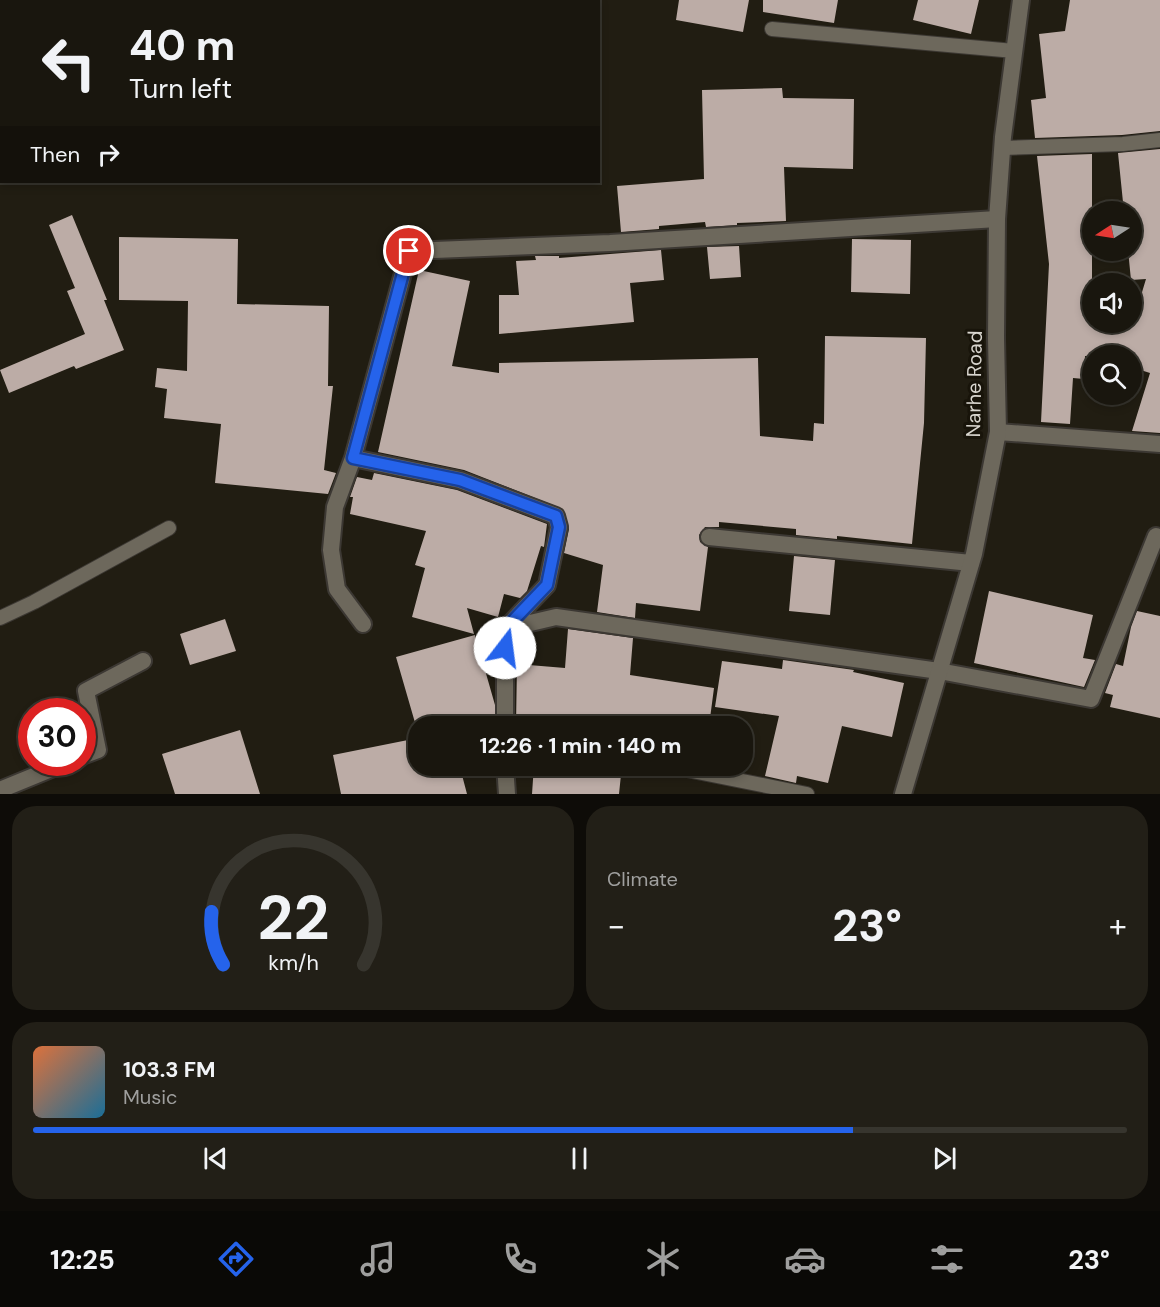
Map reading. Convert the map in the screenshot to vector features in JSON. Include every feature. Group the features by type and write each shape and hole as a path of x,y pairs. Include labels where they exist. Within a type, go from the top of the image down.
{"street":[{"name":"Narhe Road","path":"903,794 971,563 998,432 997,219 1002,148 1022,0"},
{"path":"363,624 337,589 331,550 335,507 353,458 409,251 610,243 997,219"},
{"path":"998,432 1160,444"},
{"path":"353,458 460,480 556,516 559,527 547,585 505,629 505,716"},
{"path":"505,629 556,617 939,671 1091,699 1156,536"},
{"path":"709,537 971,563"},
{"path":"87,698 86,691 143,661"},
{"path":"0,790 34,776"},
{"path":"506,776 507,794"}],"lane":[{"path":"772,29 1014,51"},
{"path":"1002,148 1123,144 1160,140"},
{"path":"0,618 34,602 168,528"},
{"path":"713,776 807,794"}],"building":[{"path":"679,0 749,0 743,32 676,20"},
{"path":"763,0 838,0 834,23 763,12"},
{"path":"918,0 979,0 971,34 913,20"},
{"path":"1070,0 1160,0 1160,131 1122,135 1035,138 1031,100 1046,98 1039,34 1065,31"},
{"path":"782,88 783,98 854,99 853,169 784,167 786,221 706,227 705,222 621,232 617,186 704,179 702,90"},
{"path":"1160,149 1160,433 1132,431 1140,405 1142,405 1150,373 1142,370 1142,345 1082,345 1082,379 1073,378 1070,424 1041,422 1049,264 1037,156 1092,154 1092,201 1082,201 1082,261 1092,261 1092,273 1082,273 1082,333 1142,333 1142,292 1146,279 1142,279 1142,273 1130,273 1129,261 1142,261 1142,201 1123,201 1118,153"},
{"path":"72,215 107,300 104,300 124,350 76,369 74,366 9,393 0,370 85,334 67,291 75,288 49,225"},
{"path":"119,237 238,239 237,304 329,306 328,386 333,386 324,470 336,473 328,494 215,483 221,424 164,418 167,389 155,387 157,368 187,371 188,301 119,300"},
{"path":"852,239 911,240 910,294 851,292"},
{"path":"739,246 741,277 710,279 707,247"},
{"path":"661,250 664,280 630,283 634,322 499,334 499,295 519,295 516,261 536,260 535,256 559,256 559,258"},
{"path":"419,270 470,281 452,366 499,373 499,363 758,358 760,436 813,441 814,423 824,424 825,336 926,338 924,423 912,544 837,536 837,539 796,535 796,529 719,522 719,527 705,527 699,535 700,542 708,547 700,611 636,603 635,618 597,612 603,565 564,553 569,529 563,509 464,470 378,452"},
{"path":"374,473 457,490 547,524 544,547 541,546 527,591 520,598 504,594 498,617 467,608 474,634 412,617 425,568 415,565 426,531 350,514 353,497 350,497 357,477 372,480"},
{"path":"794,556 835,560 830,615 789,611"},
{"path":"989,591 1093,615 1083,658 1095,660 1084,687 974,663"},
{"path":"1137,611 1160,616 1160,718 1110,707 1113,695 1105,693 1116,664 1123,666 1131,627"},
{"path":"225,619 236,651 190,665 180,634"},
{"path":"568,629 633,638 630,675 714,688 710,716 516,716 517,664 565,668"},
{"path":"475,635 495,705 495,716 413,716 396,657"},
{"path":"783,660 854,670 853,672 904,683 892,737 842,726 828,783 797,776 796,783 765,776 779,716 715,707 722,661 782,669"},
{"path":"240,730 260,794 175,794 162,754"},
{"path":"408,740 408,776 462,776 467,794 341,794 333,755"},
{"path":"533,776 621,776 619,794 532,794"}],"route":[{"path":"409,251 353,458 460,480 556,516 559,527 547,585 505,629 505,648"}]}
